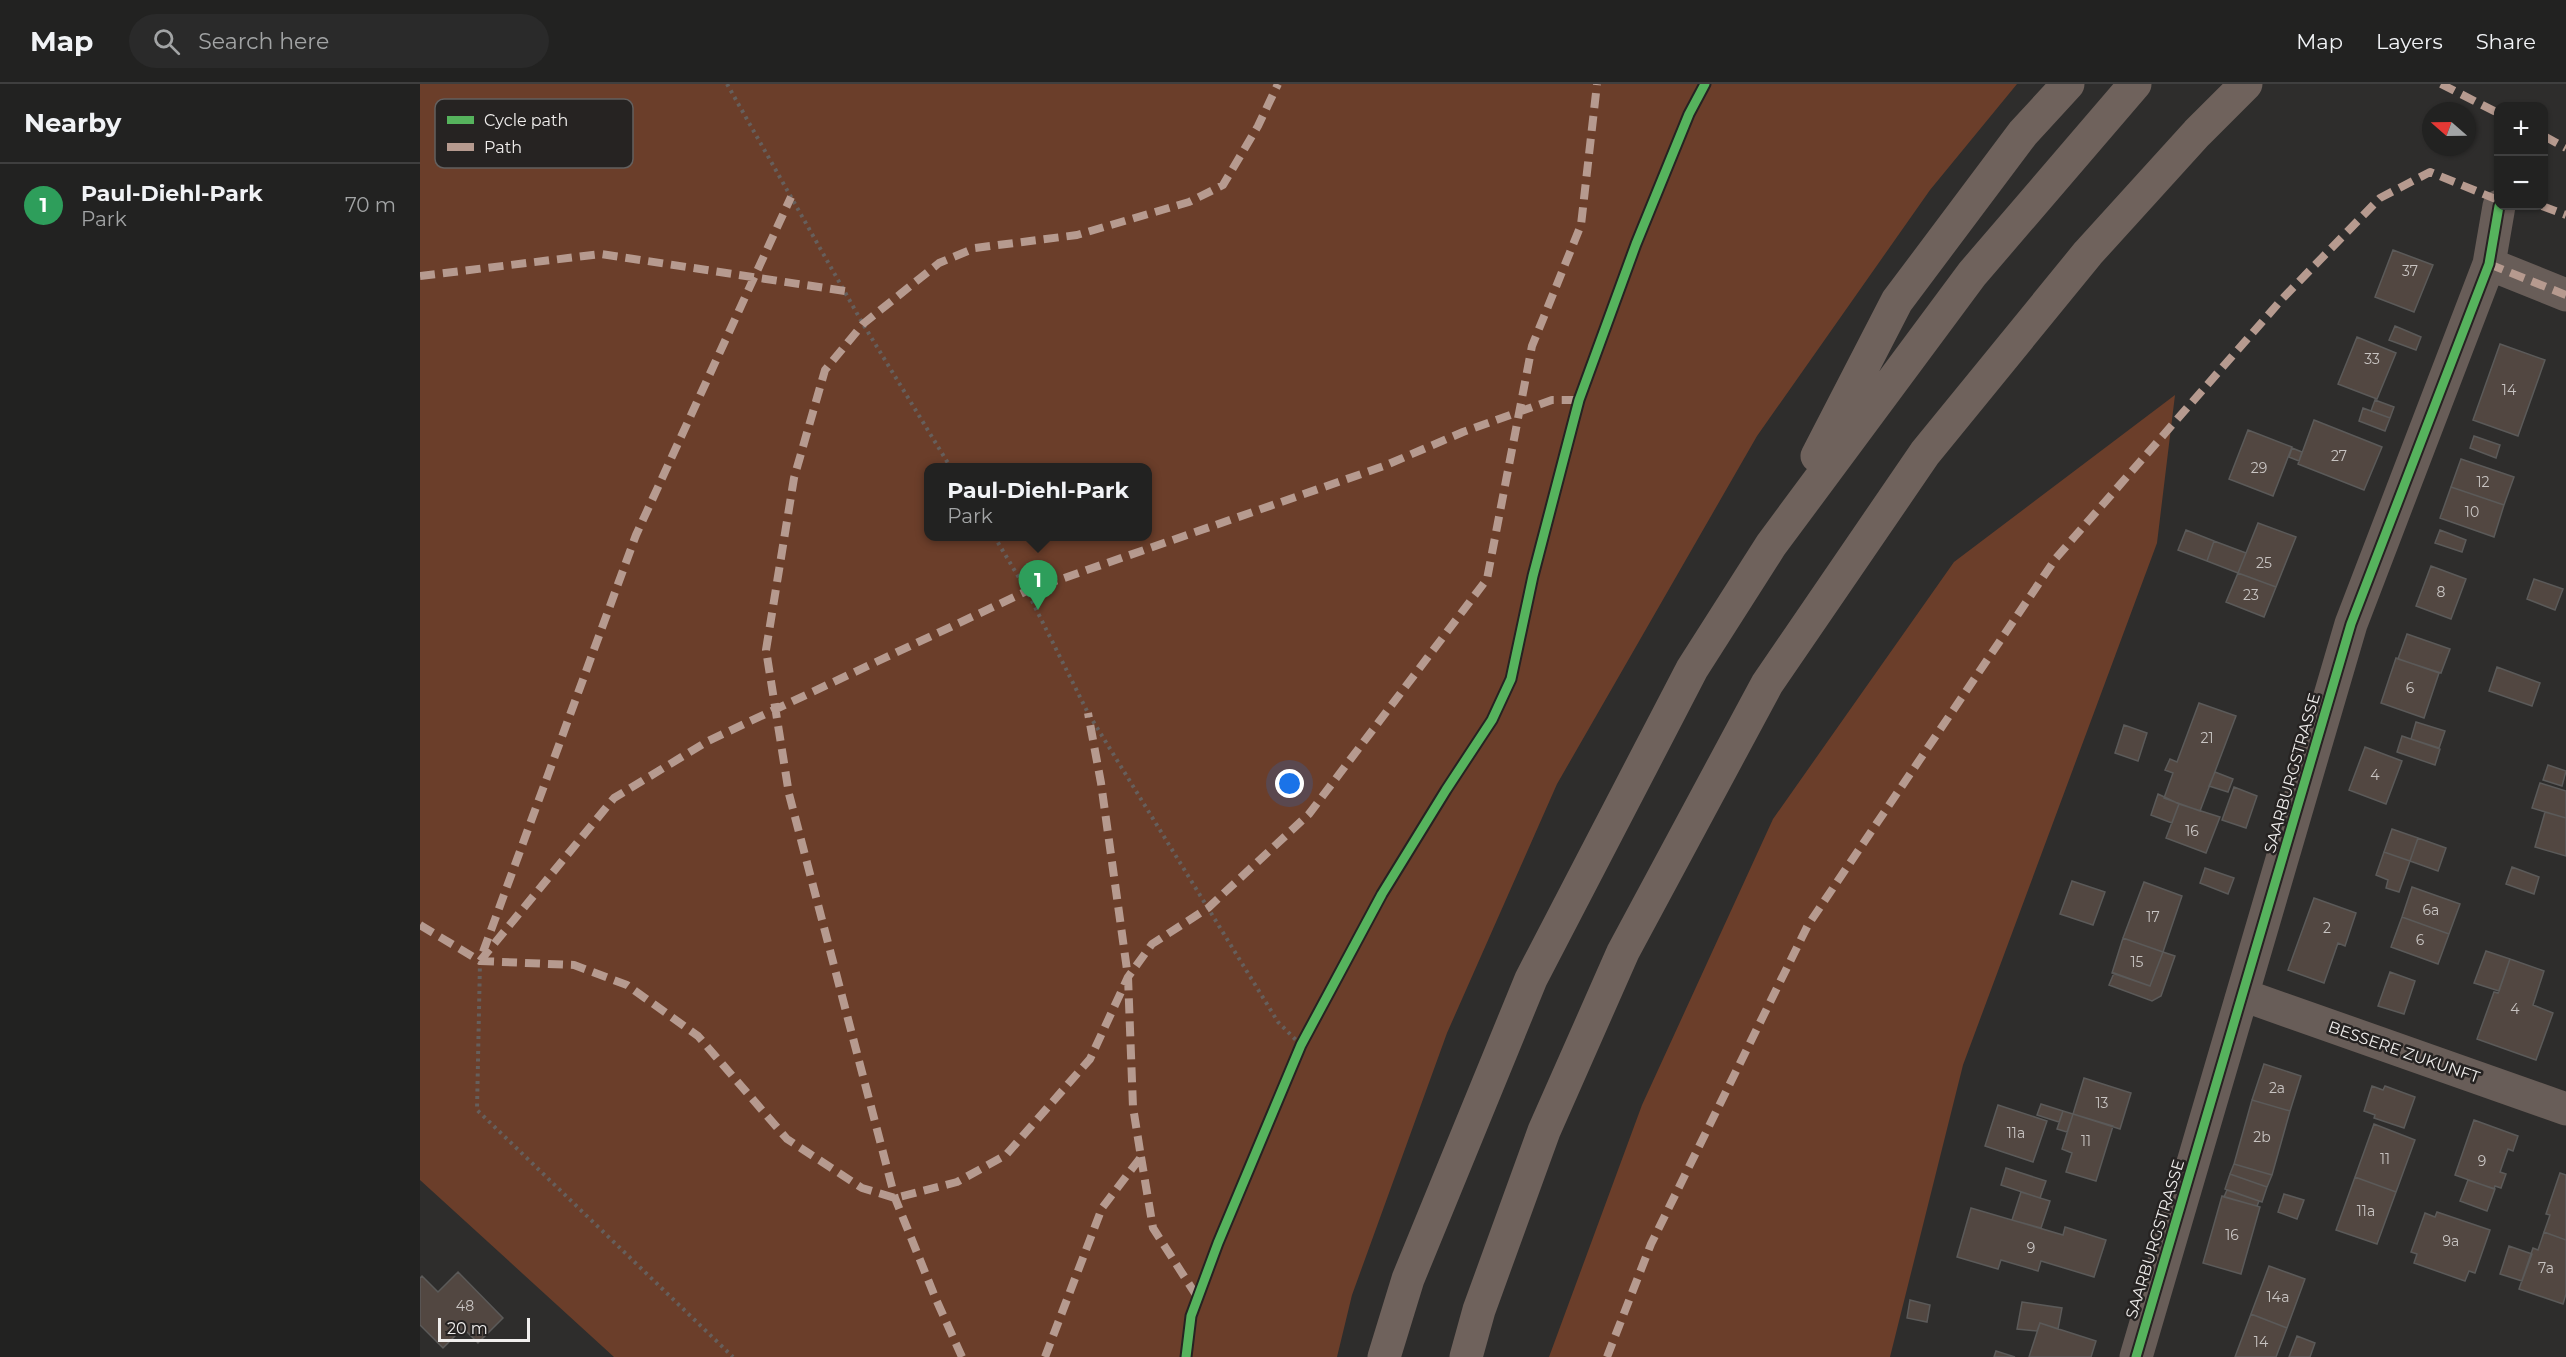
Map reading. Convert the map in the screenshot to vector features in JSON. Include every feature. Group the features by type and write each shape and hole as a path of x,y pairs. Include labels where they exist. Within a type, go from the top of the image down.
{"highway":[{"path":"1771,545 1897,301 2023,133 2068,84"},
{"path":"1384,1357 1408,1279 1531,979 1692,669 1771,545 1972,274 2135,84"},
{"path":"1466,1357 1479,1310 1544,1131 1623,952 1767,684 1925,453 2088,253 2197,133 2246,84"}],"street":[{"name":"SAARBURGSTRASSE","path":"2136,1357 2351,624 2489,264 2498,210"},
{"path":"2489,264 2566,295"},
{"name":"BESSERE ZUKUNFT","path":"2243,995 2566,1109"}],"path":[{"path":"728,84 863,324 948,463"},
{"path":"996,541 1027,591 1088,713 1278,1022 1301,1045"},
{"path":"480,961 477,1110 733,1357"},
{"path":"1296,1056 1306,1035"}],"shaded area":[{"path":"420,84 2017,84 1930,190 1757,436 1557,784 1447,1033 1352,1295 1337,1357 614,1357 420,1180"},
{"path":"2175,395 2157,543 1963,1065 1890,1357 1549,1357 1642,1105 1773,819 1954,562"}],"building":[{"path":"2393,250 2433,265 2414,312 2375,297"},
{"path":"2395,326 2421,337 2416,350 2389,340"},
{"path":"2357,337 2396,353 2377,399 2338,384"},
{"path":"2500,344 2545,360 2518,436 2473,420"},
{"path":"2375,400 2394,407 2390,418 2371,411"},
{"path":"2363,408 2390,418 2385,431 2359,421"},
{"path":"2314,420 2382,447 2364,490 2298,464"},
{"path":"2248,430 2292,447 2273,496 2229,479"},
{"path":"2474,436 2500,445 2496,458 2470,448"},
{"path":"2292,448 2302,452 2299,461 2289,457"},
{"path":"2461,459 2514,477 2504,505 2451,487"},
{"path":"2451,487 2504,505 2494,537 2440,518"},
{"path":"2258,523 2296,537 2276,587 2238,573"},
{"path":"2186,530 2214,541 2207,561 2178,550"},
{"path":"2440,530 2466,540 2462,552 2435,543"},
{"path":"2214,541 2246,553 2238,573 2207,561"},
{"path":"2431,566 2466,579 2451,619 2416,606"},
{"path":"2238,573 2276,587 2264,617 2226,602"},
{"path":"2534,579 2563,589 2555,610 2527,599"},
{"path":"2407,634 2450,649 2441,673 2398,659"},
{"path":"2396,658 2439,673 2424,718 2381,703"},
{"path":"2497,667 2540,683 2532,706 2489,691"},
{"path":"2199,703 2236,716 2200,811 2164,798 2173,773 2165,770 2170,759 2177,762"},
{"path":"2416,722 2445,731 2439,748 2411,739"},
{"path":"2124,725 2147,733 2138,761 2115,753"},
{"path":"2402,736 2440,749 2435,765 2397,752"},
{"path":"2365,747 2402,761 2386,804 2349,790"},
{"path":"2548,765 2566,771 2562,786 2543,780"},
{"path":"2215,772 2233,779 2228,792 2209,786"},
{"path":"2540,783 2566,791 2566,818 2532,808"},
{"path":"2234,787 2257,796 2246,828 2222,820"},
{"path":"2158,794 2179,804 2172,823 2151,815"},
{"path":"2179,804 2220,817 2206,853 2166,838"},
{"path":"2545,812 2566,818 2566,856 2535,847"},
{"path":"2392,829 2418,838 2410,861 2384,852"},
{"path":"2418,838 2446,848 2438,871 2410,861"},
{"path":"2384,852 2410,861 2399,892 2386,888 2388,880 2376,875"},
{"path":"2512,867 2539,877 2534,894 2506,884"},
{"path":"2205,868 2234,878 2228,894 2200,883"},
{"path":"2072,881 2105,892 2093,925 2060,914"},
{"path":"2144,882 2182,896 2163,952 2123,938"},
{"path":"2412,887 2460,904 2449,934 2402,917"},
{"path":"2314,898 2356,913 2345,946 2338,943 2324,983 2288,970"},
{"path":"2402,917 2449,934 2438,964 2391,947"},
{"path":"2123,938 2163,952 2150,986 2112,973"},
{"path":"2486,951 2510,959 2499,991 2474,983"},
{"path":"2163,952 2175,956 2161,996 2152,1001 2109,985 2114,973 2150,986"},
{"path":"2510,959 2544,971 2533,1005 2553,1013 2536,1060 2477,1039 2494,992 2498,993"},
{"path":"2390,972 2415,981 2404,1014 2378,1006"},
{"path":"2264,1064 2301,1076 2290,1111 2252,1100"},
{"path":"2084,1078 2131,1093 2120,1129 2073,1114"},
{"path":"2372,1086 2383,1090 2385,1086 2415,1097 2404,1128 2374,1118 2375,1115 2364,1111"},
{"path":"2252,1100 2290,1111 2272,1175 2234,1164"},
{"path":"2041,1104 2063,1111 2059,1122 2037,1115"},
{"path":"1998,1105 2047,1121 2033,1162 1985,1146"},
{"path":"2063,1111 2073,1114 2067,1132 2057,1129"},
{"path":"2073,1114 2113,1126 2096,1181 2066,1172 2072,1153 2062,1149"},
{"path":"2474,1120 2518,1136 2513,1151 2508,1149 2500,1172 2506,1174 2501,1188 2495,1186 2494,1189 2455,1175"},
{"path":"2374,1124 2415,1140 2396,1192 2355,1177"},
{"path":"2234,1164 2272,1175 2267,1187 2230,1174"},
{"path":"2006,1168 2046,1181 2040,1198 2001,1185"},
{"path":"2560,1173 2566,1175 2566,1240 2544,1232 2550,1215 2546,1214"},
{"path":"2230,1174 2267,1187 2262,1202 2225,1189"},
{"path":"2355,1177 2396,1192 2377,1244 2336,1230"},
{"path":"2468,1180 2495,1189 2487,1211 2460,1201"},
{"path":"2227,1190 2259,1201 2257,1206 2224,1197"},
{"path":"2021,1192 2050,1201 2041,1228 2012,1220"},
{"path":"2284,1194 2304,1200 2297,1219 2278,1212"},
{"path":"2222,1196 2260,1207 2241,1274 2203,1263"},
{"path":"1971,1208 2063,1235 2065,1227 2106,1240 2094,1277 2041,1261 2038,1271 2001,1260 1998,1269 1957,1257"},
{"path":"2437,1212 2490,1230 2475,1273 2469,1271 2465,1281 2414,1263 2417,1254 2411,1252 2425,1213 2435,1217"},
{"path":"2544,1232 2566,1240 2566,1294 2563,1304 2519,1289 2533,1248 2538,1250"},
{"path":"2509,1246 2532,1254 2522,1281 2500,1274"},
{"path":"2269,1266 2305,1279 2287,1328 2251,1314"},
{"path":"458,1272 503,1318 478,1343 463,1328 443,1348 420,1325 420,1278 422,1276 438,1292"},
{"path":"1910,1300 1930,1305 1927,1322 1907,1318"},
{"path":"2022,1302 2062,1308 2058,1329 2040,1323 2037,1331 2017,1329"},
{"path":"2251,1314 2287,1328 2276,1357 2235,1357"},
{"path":"2040,1323 2096,1341 2091,1357 2029,1357"},
{"path":"2297,1336 2315,1343 2310,1357 2289,1357"},
{"path":"1996,1351 2015,1357 1994,1357"}],"marked path":[{"path":"962,1357 895,1198 789,794 766,650 794,478 825,370 863,324 939,263 975,248 1077,235 1189,202 1223,185 1258,126 1278,84"},
{"path":"420,925 480,961 574,965 627,985 698,1036 787,1139 862,1188 895,1198 957,1182 1006,1155 1090,1059 1128,977 1152,944 1208,908 1309,814 1487,579 1532,346 1581,225 1597,84"},
{"path":"2441,84 2494,111"},
{"path":"2548,138 2566,148"},
{"path":"1607,1357 1651,1244 1808,925 2056,558 2283,298 2380,198 2430,172 2494,198"},
{"path":"483,952 636,535 791,197"},
{"path":"2548,208 2566,215"},
{"path":"420,276 601,254 845,291"},
{"path":"2489,264 2566,295"},
{"path":"480,961 614,798 708,741 1027,591 1384,466 1463,432 1552,400 1579,400"},
{"path":"1045,1357 1102,1208 1141,1157 1133,1107 1128,977 1101,783 1088,713"},
{"path":"1141,1157 1153,1228 1198,1298"}],"cycle path":[{"path":"1186,1357 1191,1316 1218,1243 1301,1045 1382,894 1492,720 1511,679 1533,576 1579,400 1636,244 1689,114 1705,84"},
{"path":"2136,1357 2351,624 2489,264 2498,210"}],"place":[{"name":"Paul-Diehl-Park","path":"1038,610"}]}
